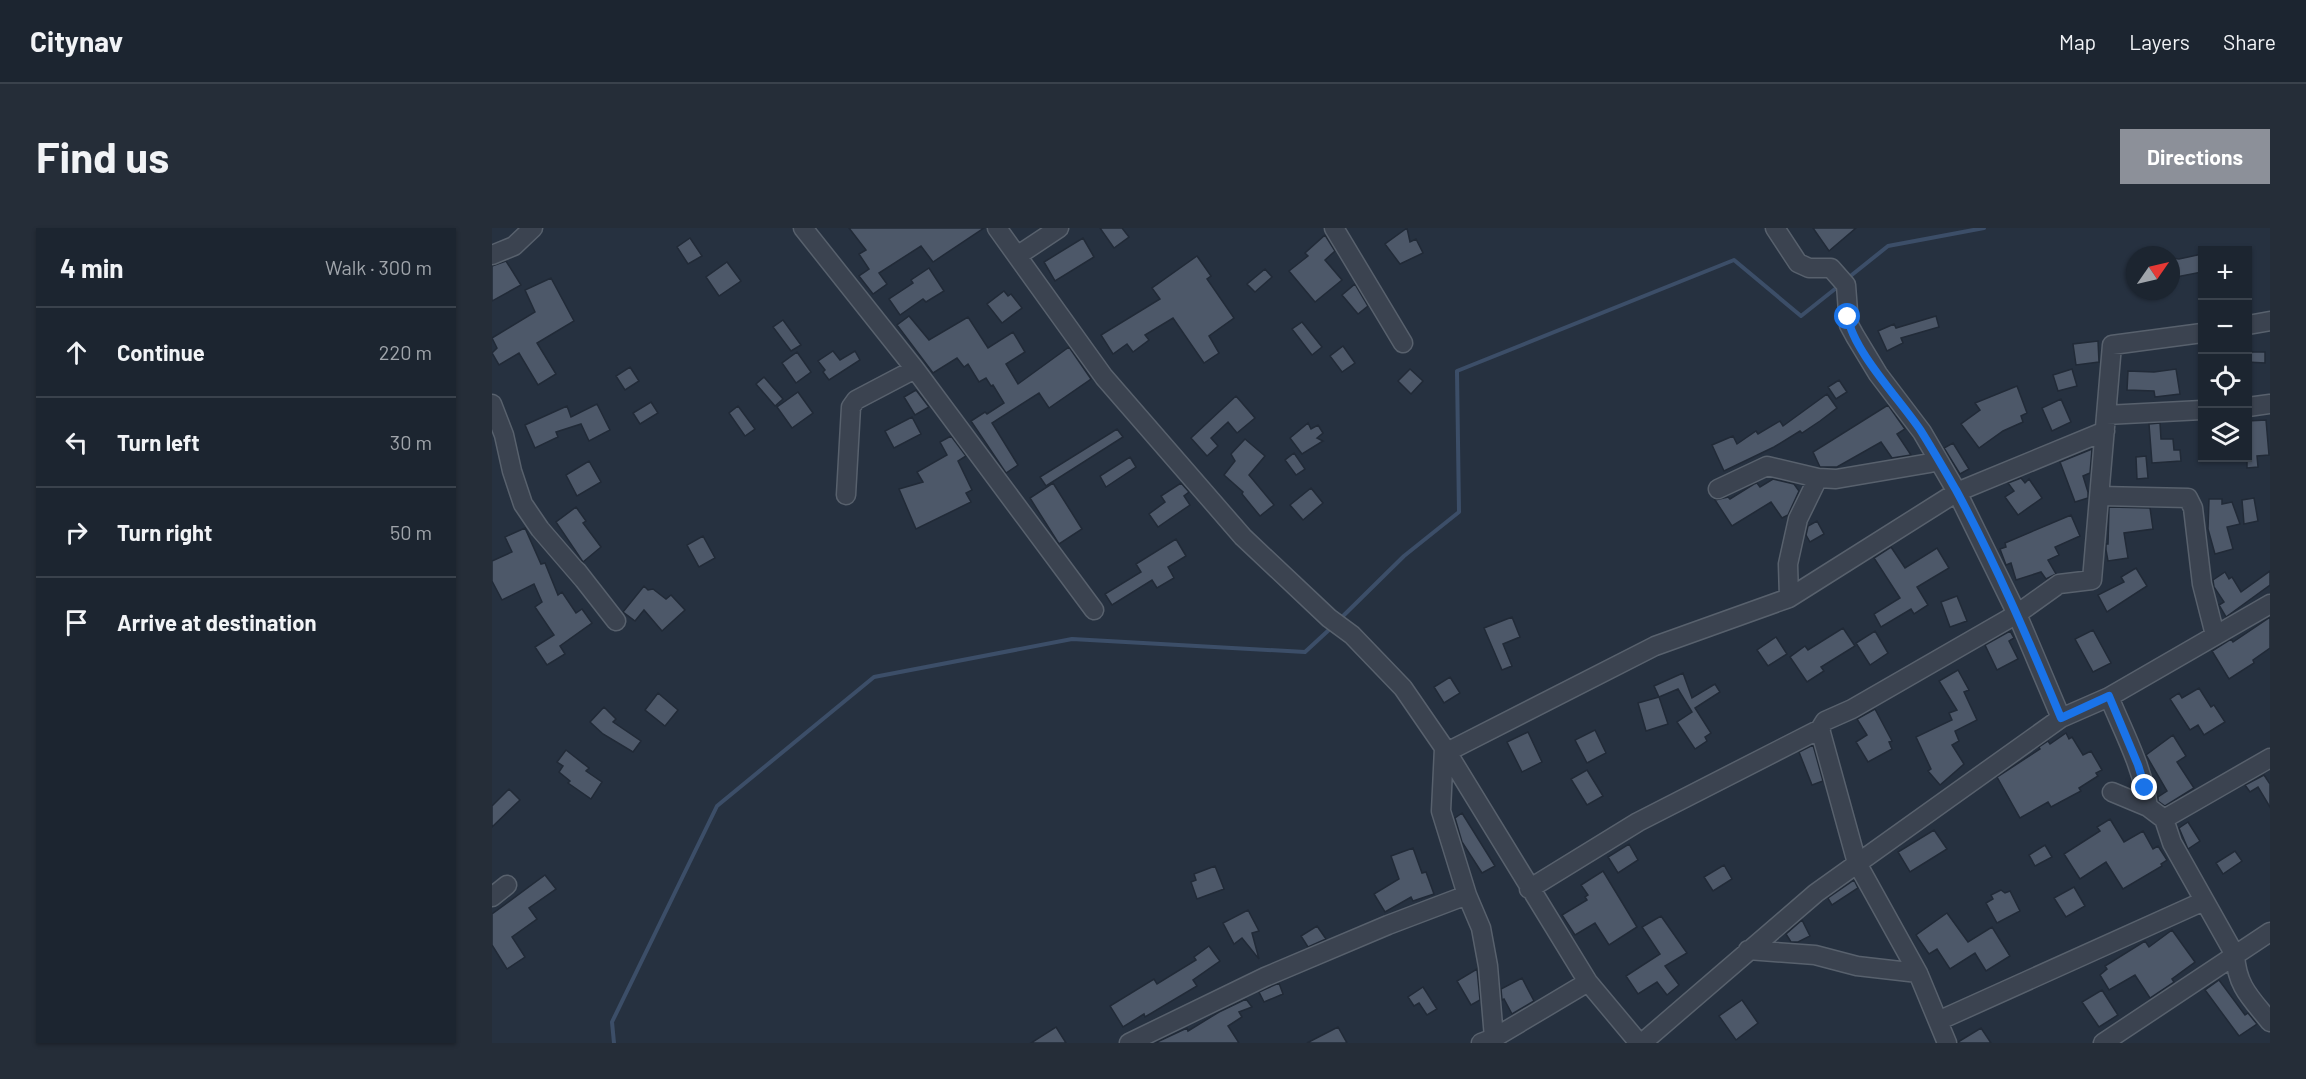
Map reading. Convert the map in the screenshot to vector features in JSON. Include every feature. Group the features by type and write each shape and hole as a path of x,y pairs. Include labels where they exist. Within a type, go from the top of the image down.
{"street":[{"path":"492,255 514,246 534,228"},
{"path":"803,228 915,369 1094,610"},
{"path":"997,228 1104,377 1243,537 1329,618 1352,635 1402,688 1445,750 1588,982 1641,1043 1816,893 2061,718 2109,696 2270,604"},
{"path":"1017,256 1059,228"},
{"path":"1334,228 1403,343"},
{"path":"1775,228 1798,263 1809,268 1831,268 1843,281 1849,325 1930,463"},
{"path":"2252,324 2270,321"},
{"path":"1529,889 1638,822 1820,729 1825,721 1852,709 2017,614 2060,584 2092,580 2112,345 2198,334"},
{"path":"846,495 851,407 856,400 915,369"},
{"path":"1878,374 1922,432 1957,492 2017,614 2061,718"},
{"path":"1898,399 1930,463"},
{"path":"492,404 504,435 512,471 523,504 540,529 616,621"},
{"path":"2252,406 2270,404"},
{"path":"1445,750 1655,646 1789,598 1957,492 2106,423 2198,411"},
{"path":"1718,489 1767,466 1818,478 1836,479 1930,463"},
{"path":"1789,598 1788,564 1798,519 1818,478"},
{"path":"2100,496 2188,498 2193,508 2202,584 2215,635"},
{"path":"2109,696 2138,765 2148,807"},
{"path":"1820,729 1857,863 1918,973 1947,1043"},
{"path":"1445,750 1442,811 1467,895 1481,928 1488,966 1487,1040"},
{"path":"2164,819 2270,758"},
{"path":"2112,792 2148,807 2164,819 2172,843 2235,955 2236,973 2242,987 2270,1022"},
{"path":"492,897 507,885"},
{"path":"1129,1043 1265,976 1467,895"},
{"path":"1938,1021 2205,901"},
{"path":"2103,1043 2128,1034 2270,932"},
{"path":"1748,950 1815,956 1857,966 1918,973"},
{"path":"1487,1040 1588,982"}],"building":[{"path":"849,228 984,228 933,262 921,246 879,273 887,284 873,294 859,276 869,269 859,254 866,250"},
{"path":"1100,228 1122,228 1129,237 1114,248"},
{"path":"1407,228 1410,242 1416,239 1423,253 1400,264 1385,244"},
{"path":"1813,228 1856,228 1829,251"},
{"path":"1325,235 1335,251 1325,260 1342,280 1315,302 1289,271 1308,256 1305,253"},
{"path":"690,238 702,256 688,264 677,247"},
{"path":"1083,238 1094,257 1055,281 1044,262"},
{"path":"2198,255 2198,273 2180,276 2180,259"},
{"path":"1197,256 1211,276 1207,279 1234,318 1209,336 1219,353 1204,363 1173,318 1145,335 1149,340 1133,352 1127,344 1113,354 1101,335 1160,299 1152,288"},
{"path":"506,261 521,285 492,301 492,266"},
{"path":"727,262 741,281 719,296 706,277"},
{"path":"929,268 944,291 926,302 923,299 900,315 889,299 913,283 911,280"},
{"path":"1265,269 1272,277 1255,292 1247,284"},
{"path":"551,278 574,321 537,343 556,374 538,385 519,353 499,365 492,353 497,348 492,338 535,312 525,290"},
{"path":"1355,284 1368,306 1358,314 1342,295"},
{"path":"1004,291 1008,296 1011,294 1022,308 1002,323 987,304"},
{"path":"909,316 929,340 968,317 988,348 1013,332 1025,352 1006,364 1018,384 1069,347 1091,379 1049,408 1039,393 992,423 1018,465 1006,473 971,421 1004,403 993,385 991,386 986,378 979,382 968,364 964,367 957,358 933,373 897,325"},
{"path":"1936,316 1939,327 1901,338 1903,343 1887,351 1878,331 1894,324 1896,328"},
{"path":"783,320 801,345 791,351 773,327"},
{"path":"1302,322 1322,347 1312,355 1292,329"},
{"path":"2098,341 2099,362 2076,365 2073,344"},
{"path":"1343,346 1355,363 1342,372 1330,356"},
{"path":"833,351 840,360 855,351 860,360 829,380 818,361"},
{"path":"797,352 811,372 796,383 782,363"},
{"path":"2252,352 2265,352 2265,363 2252,362"},
{"path":"630,367 639,381 625,390 616,376"},
{"path":"1410,369 1423,381 1411,394 1398,381"},
{"path":"2072,369 2077,386 2058,391 2053,375"},
{"path":"2176,369 2180,394 2155,397 2154,391 2127,390 2128,371 2154,372"},
{"path":"764,377 783,399 775,406 756,384"},
{"path":"1839,380 1847,392 1836,399 1828,387"},
{"path":"2017,386 2027,413 2021,416 2023,422 2003,431 1979,448 1961,424 1980,410 1975,403"},
{"path":"916,390 929,407 915,415 904,397"},
{"path":"798,392 813,413 792,428 777,407"},
{"path":"1827,394 1837,408 1820,421 1802,433 1800,431 1774,447 1724,471 1712,445 1733,436 1737,444 1756,431 1758,434 1780,421 1783,426"},
{"path":"1236,396 1255,418 1237,433 1228,422 1211,438 1218,446 1207,456 1191,438"},
{"path":"2061,399 2071,422 2052,431 2042,408"},
{"path":"651,402 658,413 640,424 633,413"},
{"path":"597,404 610,430 589,441 581,424 556,432 558,437 535,448 525,425 567,406 571,417"},
{"path":"1888,405 1905,429 1897,434 1911,455 1892,458 1881,442 1837,467 1820,467 1813,452"},
{"path":"738,406 755,429 745,436 729,413"},
{"path":"912,417 921,434 894,448 885,431"},
{"path":"2266,420 2269,455 2257,456 2258,467 2247,468 2247,462 2252,462 2252,421"},
{"path":"1308,423 1311,429 1318,425 1323,433 1317,438 1323,441 1302,454 1290,438"},
{"path":"2160,423 2161,439 2173,439 2174,450 2180,450 2181,461 2152,463 2149,424"},
{"path":"1117,429 1123,437 1046,486 1040,477"},
{"path":"951,436 966,456 958,461 972,490 966,493 971,502 916,529 899,489 923,482 917,472 947,455 940,442"},
{"path":"1245,439 1265,456 1249,475 1274,505 1260,516 1242,494 1243,492 1224,475 1235,461 1231,454"},
{"path":"1953,443 1969,469 1960,474 1944,448"},
{"path":"2092,449 2090,473 2083,476 2088,498 2075,502 2060,462"},
{"path":"1294,453 1305,469 1296,475 1285,460"},
{"path":"2146,456 2148,478 2137,479 2136,457"},
{"path":"1130,457 1136,467 1106,487 1100,476"},
{"path":"589,461 601,482 577,496 566,475"},
{"path":"2021,478 2025,483 2029,479 2042,498 2018,515 2005,497 2014,491 2008,483"},
{"path":"1773,479 1794,484 1799,491 1788,515 1782,518 1771,502 1732,526 1715,500 1728,497 1730,499 1754,484 1757,483 1760,487"},
{"path":"1053,483 1082,529 1059,544 1030,498"},
{"path":"1181,483 1189,492 1184,496 1190,505 1158,527 1149,514 1165,502 1161,496"},
{"path":"1311,488 1323,503 1303,520 1290,505"},
{"path":"2254,498 2258,521 2244,524 2242,500"},
{"path":"2209,499 2222,499 2222,504 2232,502 2240,524 2227,527 2233,549 2215,554 2208,529"},
{"path":"576,507 586,521 583,523 601,547 583,562 556,522"},
{"path":"2109,507 2150,508 2153,529 2124,533 2128,558 2108,561 2106,544 2108,544"},
{"path":"2071,515 2080,536 2055,547 2059,555 2048,560 2056,574 2046,579 2041,572 2016,580 2011,563 2006,565 2000,549 2006,547 2005,543"},
{"path":"1817,521 1824,534 1810,542 1806,535 1808,526"},
{"path":"525,528 541,564 545,563 558,595 562,592 576,613 582,609 592,623 560,646 565,654 547,665 535,647 554,635 535,607 542,602 534,584 502,600 492,581 492,561 512,552 505,537"},
{"path":"703,536 715,558 699,567 687,545"},
{"path":"1176,539 1186,556 1168,567 1174,578 1157,588 1152,580 1112,605 1105,594 1141,572 1136,564"},
{"path":"1891,547 1905,568 1937,548 1949,568 1917,587 1928,605 1914,614 1911,609 1881,627 1874,614 1900,598 1874,558"},
{"path":"2136,568 2147,586 2107,612 2098,595 2124,582 2121,577"},
{"path":"2270,571 2270,585 2226,617 2219,605 2224,602 2214,587 2213,580 2225,572 2229,579 2232,577 2241,592"},
{"path":"644,586 648,590 653,589 666,599 671,595 685,610 662,631 644,610 635,621 623,612"},
{"path":"1957,596 1967,621 1950,627 1941,602"},
{"path":"1512,617 1520,637 1503,644 1512,666 1502,670 1484,628"},
{"path":"2270,617 2270,648 2253,660 2254,663 2229,679 2212,651 2231,639 2233,642"},
{"path":"1843,628 1855,646 1821,667 1824,671 1807,682 1790,657 1805,646 1808,650"},
{"path":"2093,630 2111,663 2093,672 2075,639"},
{"path":"1875,631 1888,653 1870,665 1856,643"},
{"path":"2010,631 2014,638 2009,641 2018,659 1997,670 1985,645"},
{"path":"1776,637 1787,654 1768,666 1757,650"},
{"path":"1958,670 1969,690 1964,692 1977,720 1955,731 1959,741 1952,745 1964,764 1940,785 1928,771 1931,769 1916,737 1952,720 1949,713 1957,710 1939,681"},
{"path":"1683,673 1692,698 1715,684 1720,692 1695,708 1711,733 1705,737 1707,741 1695,749 1677,722 1692,712 1678,689 1659,697 1654,686"},
{"path":"1450,677 1460,693 1444,703 1434,687"},
{"path":"2199,688 2211,707 2214,705 2225,722 2204,735 2198,725 2190,730 2170,699 2179,693 2182,698"},
{"path":"658,693 678,710 665,726 645,710"},
{"path":"1659,697 1668,724 1646,731 1638,703"},
{"path":"604,707 616,719 613,722 641,741 633,752 603,734 590,722"},
{"path":"1875,709 1892,741 1889,742 1892,749 1868,762 1856,742 1867,735 1857,719"},
{"path":"1595,730 1606,753 1587,763 1575,740"},
{"path":"1528,732 1542,762 1522,772 1507,742"},
{"path":"2066,733 2069,739 2072,737 2083,755 2091,751 2102,770 2096,773 2098,776 2079,788 2081,791 2051,807 2048,802 2020,818 1997,777 2040,749 2039,747 2048,741 2050,744"},
{"path":"2173,735 2186,756 2177,762 2194,788 2165,806 2158,801 2158,797 2167,791 2146,755"},
{"path":"1813,745 1823,781 1812,785 1799,752"},
{"path":"566,750 589,768 586,771 602,782 591,799 568,783 570,781 559,772 563,766 557,762"},
{"path":"1587,770 1603,796 1587,805 1571,779"},
{"path":"2264,775 2270,784 2270,807 2258,787 2250,792 2245,785"},
{"path":"509,789 520,800 492,827 492,806"},
{"path":"1462,813 1495,866 1482,873 1462,842 1455,818"},
{"path":"2110,819 2124,842 2143,831 2153,849 2158,846 2167,860 2161,864 2162,866 2123,889 2106,862 2080,879 2064,854 2100,831 2097,827"},
{"path":"2188,822 2200,841 2188,849 2179,828"},
{"path":"1934,830 1947,849 1910,872 1898,852"},
{"path":"1629,844 1638,860 1618,873 1608,857"},
{"path":"2045,845 2052,857 2035,866 2029,855"},
{"path":"1413,848 1422,873 1426,872 1434,894 1413,901 1411,897 1385,912 1374,894 1399,879 1391,856"},
{"path":"2235,851 2242,861 2223,874 2216,863"},
{"path":"1724,865 1732,879 1713,891 1704,877"},
{"path":"1215,866 1224,889 1197,899 1191,882 1196,880 1194,874"},
{"path":"1603,871 1637,927 1609,945 1595,923 1575,935 1562,915 1587,900 1585,897 1588,895 1581,885"},
{"path":"545,875 556,889 529,908 537,919 512,937 525,957 507,969 492,945 492,914"},
{"path":"1854,880 1858,888 1832,905 1828,898"},
{"path":"2074,887 2085,906 2066,917 2054,898"},
{"path":"2001,890 2005,893 2010,891 2020,911 1997,923 1986,903 1993,899 1991,895"},
{"path":"1248,910 1259,931 1252,933 1259,959 1242,938 1234,944 1223,923"},
{"path":"1947,913 1968,942 1992,927 2010,956 1986,971 1975,953 1950,969 1937,949 1929,954 1916,935"},
{"path":"1661,916 1687,953 1665,966 1679,985 1667,995 1657,982 1638,994 1626,976 1660,954 1642,927"},
{"path":"1802,920 1810,936 1798,942 1791,942 1786,934"},
{"path":"1317,926 1326,939 1308,947 1301,936"},
{"path":"2172,930 2195,962 2172,979 2174,982 2150,998 2135,975 2109,990 2100,975 2107,969 2105,966 2145,941 2149,947"},
{"path":"1209,946 1220,961 1193,980 1197,986 1145,1017 1144,1014 1123,1027 1110,1006 1154,979 1157,984 1196,960 1194,957"},
{"path":"1477,969 1480,1000 1471,1005 1457,981"},
{"path":"1522,978 1534,1001 1512,1014 1504,999 1502,1000 1501,989"},
{"path":"2219,980 2245,1015 2248,1013 2257,1024 2239,1036 2205,990"},
{"path":"1279,983 1283,994 1264,1002 1259,992"},
{"path":"1423,987 1437,1009 1427,1015 1419,1003 1414,1006 1408,997"},
{"path":"2102,990 2118,1015 2099,1027 2082,1002"},
{"path":"1246,999 1252,1007 1239,1012 1242,1017 1228,1026 1239,1043 1155,1043 1187,1028 1188,1031"},
{"path":"1742,1000 1758,1023 1736,1040 1719,1016"},
{"path":"1056,1027 1066,1043 1031,1043"},
{"path":"1338,1027 1347,1043 1307,1043"},
{"path":"1981,1028 1991,1043 1958,1043 1958,1042"}],"waterway":[{"path":"1848,278 1888,246 1984,228"},
{"path":"1341,618 1404,556 1459,512 1457,371 1734,260 1801,316 1840,285"},
{"path":"614,1043 612,1022 717,806 874,677 1072,639 1305,652 1331,628"}],"route":[{"path":"1848,317 1849,325 1878,374 1922,432 1957,492 2017,614 2061,718 2109,696 2138,765 2145,788"}]}
